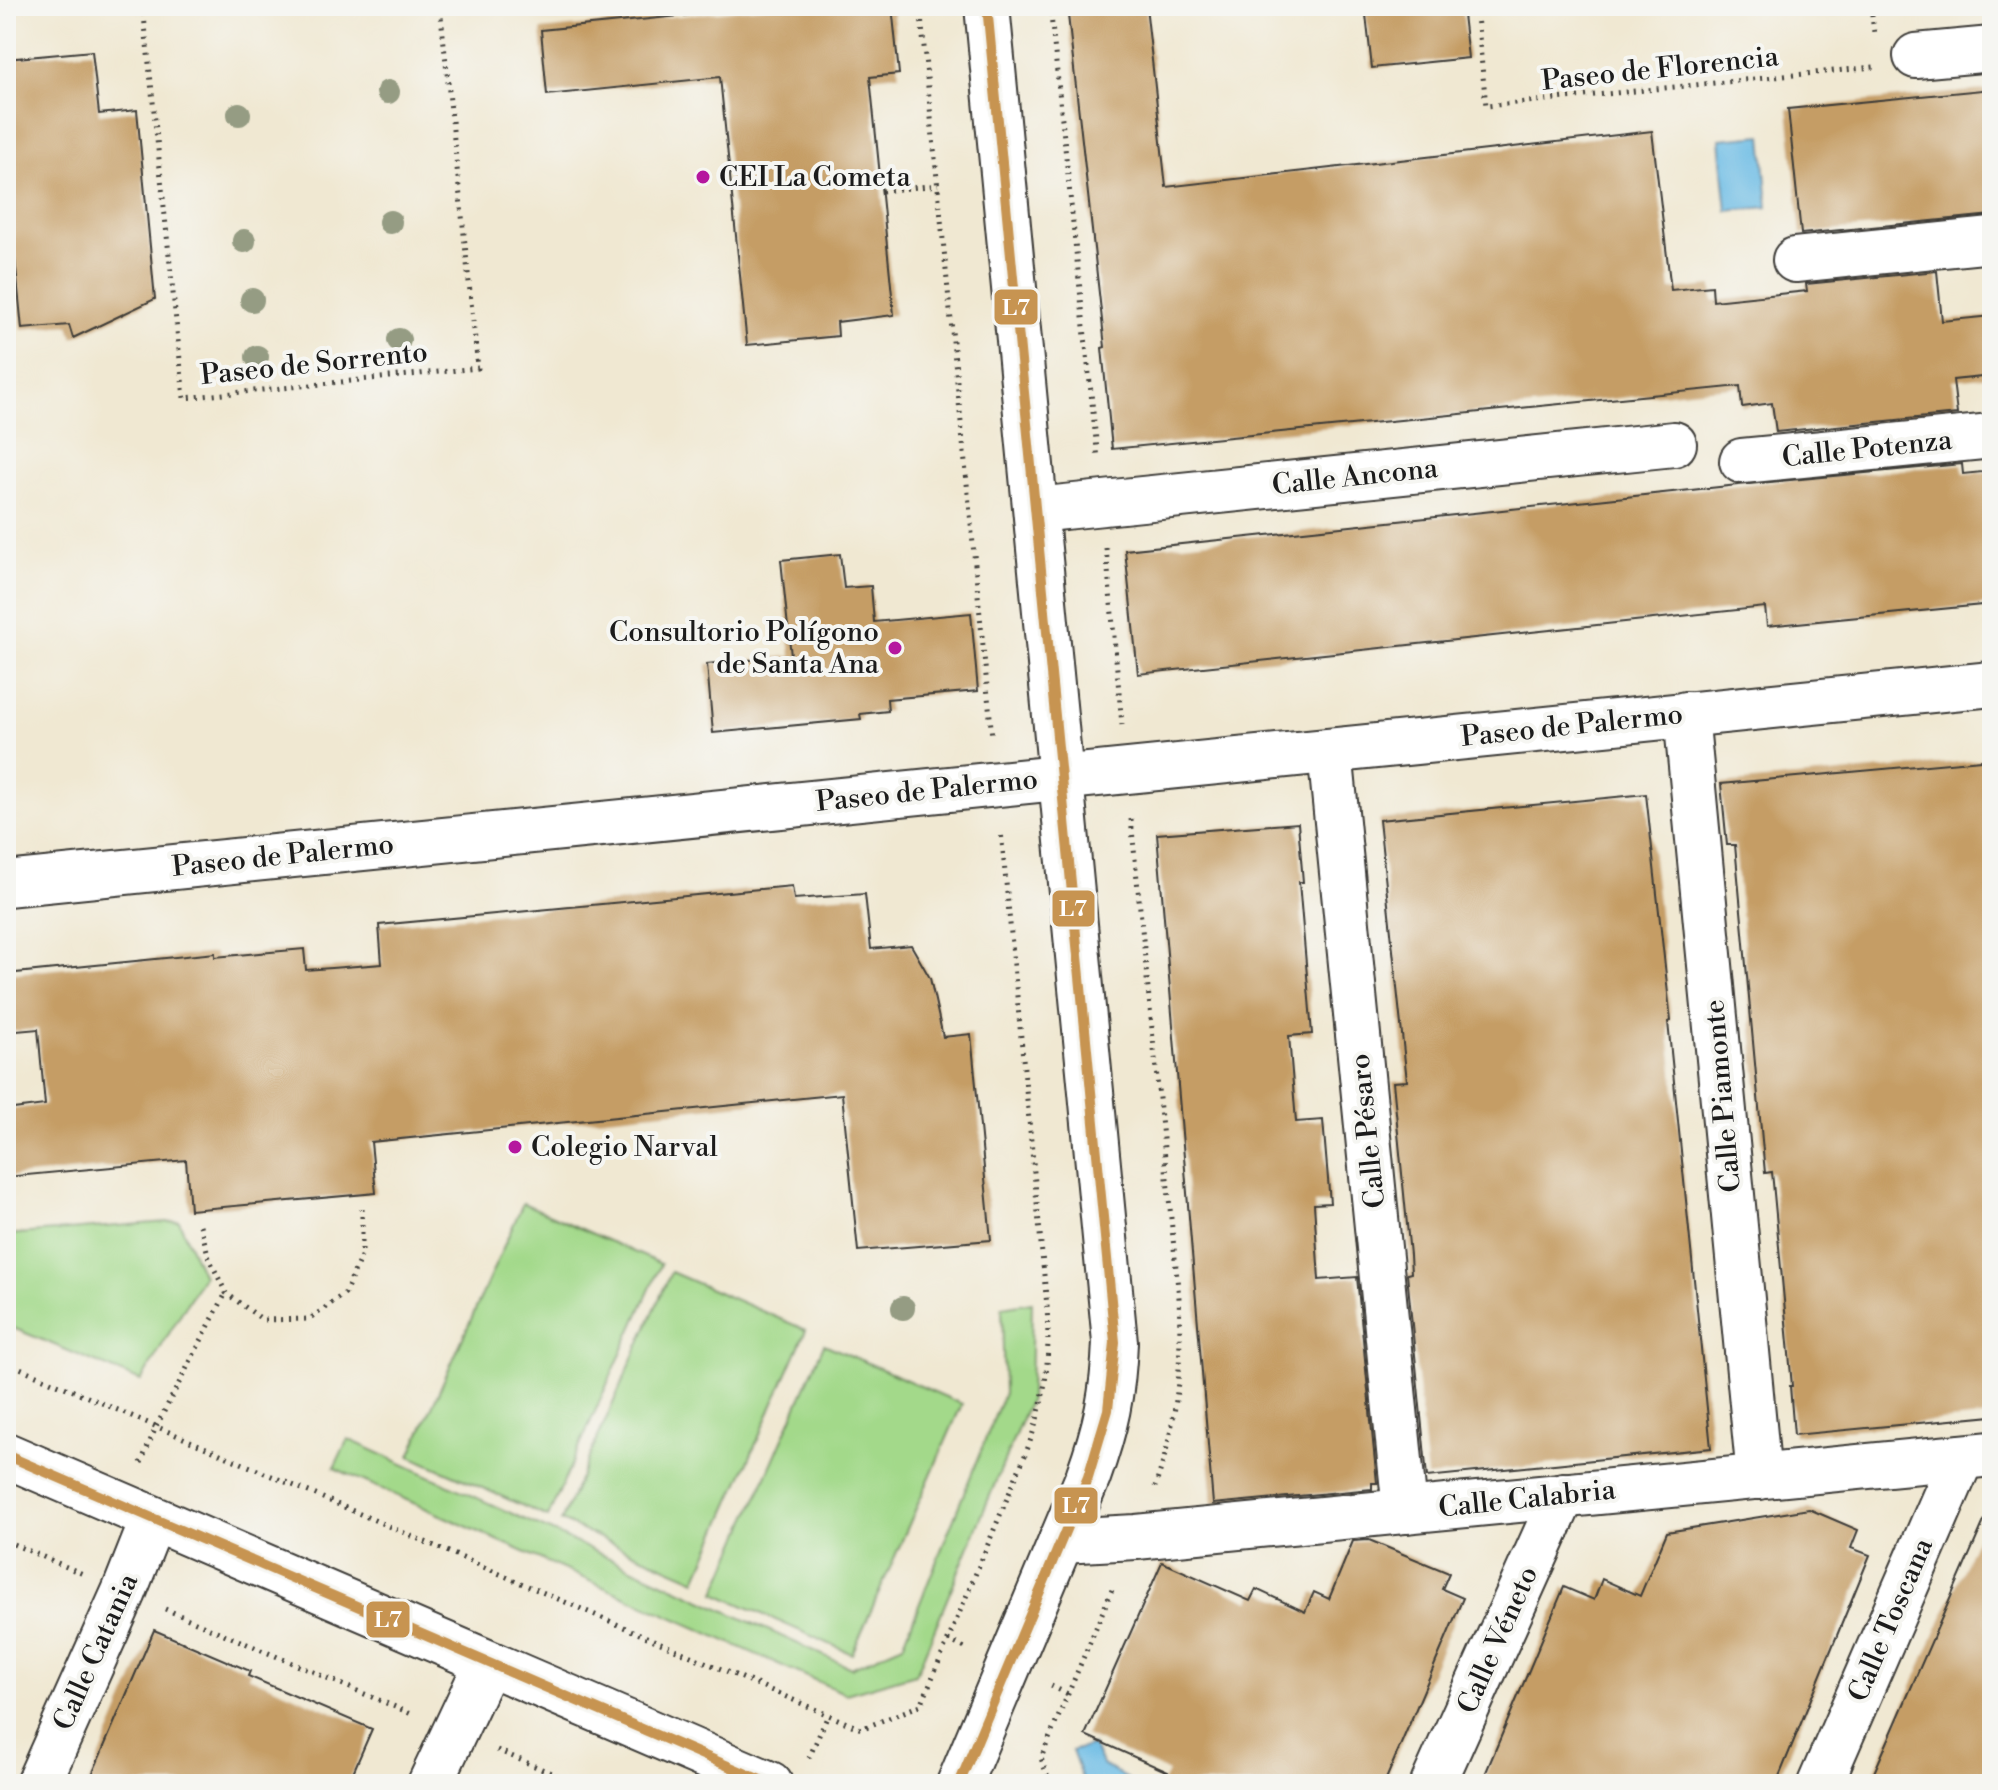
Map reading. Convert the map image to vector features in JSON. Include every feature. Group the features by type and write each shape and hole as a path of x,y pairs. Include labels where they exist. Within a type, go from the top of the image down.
{"street":[{"path":"959,1784 1102,1436 1113,1391 1115,1342 987,6"},
{"path":"1897,61 1992,49"},
{"path":"1795,260 1992,240"},
{"name":"Calle Potenza","path":"1742,461 1992,436"},
{"name":"Calle Ancona","path":"1036,510 1674,444"},
{"name":"Paseo de Palermo","path":"6,884 1992,684"},
{"name":"Calle Piamonte","path":"1686,714 1759,1477"},
{"name":"Calle Pésaro","path":"1330,751 1405,1511"},
{"path":"6,1455 487,1663 787,1777"},
{"name":"Calle Calabria","path":"1061,1541 1136,1537 1977,1455"},
{"name":"Calle Toscana","path":"1820,1784 1977,1455"},
{"name":"Calle Véneto","path":"1433,1784 1563,1495"},
{"name":"Calle Catania","path":"38,1784 124,1592 153,1519"},
{"path":"430,1784 487,1663"}],"path":[{"name":"Paseo de Sorrento","path":"143,6 184,398 478,368 440,6"},
{"path":"6,1362 861,1729 921,1705 1038,1419 1047,1382 1047,1306 920,6"},
{"name":"Paseo de Florencia","path":"1476,6 1486,106 1897,61"},
{"path":"1871,6 1874,36"},
{"path":"882,191 938,185"},
{"path":"200,1225 209,1258 226,1293 263,1320 310,1319 345,1293 362,1254 362,1209"},
{"path":"156,1427 226,1293"},
{"path":"6,1541 577,1784"},
{"path":"787,1777 828,1715"}],"green space":[{"path":"523,1203 661,1264 548,1517 410,1456"},
{"path":"179,1221 203,1276 141,1381 6,1325 6,1235"},
{"path":"671,1272 806,1330 696,1580 561,1521"},
{"path":"1032,1302 1030,1399 916,1674 846,1694 334,1468 348,1439 851,1668 903,1645 1004,1393 1002,1307"},
{"path":"824,1344 962,1404 852,1654 715,1593"}],"water":[{"path":"1762,135 1768,207 1727,211 1720,139"},
{"path":"1092,1745 1104,1766 1128,1779 1128,1784 1084,1784 1072,1751"}],"building":[{"path":"777,6 892,6 899,74 870,77 894,315 837,322 838,336 747,345 720,77 547,95 541,30"},
{"path":"1067,6 1146,6 1166,187 1652,131 1671,290 1712,286 1713,301 1807,291 1806,284 1937,271 1942,321 1992,316 1992,376 1953,380 1957,414 1776,432 1772,403 1742,407 1740,386 1112,449 1102,348 1105,347"},
{"path":"1365,6 1462,6 1468,58 1372,68"},
{"path":"92,51 99,114 137,110 155,299 73,338 69,325 22,329 6,167 6,59"},
{"path":"1992,89 1992,215 1801,234 1788,109"},
{"path":"1962,464 1963,474 1992,471 1992,604 1767,626 1765,607 1138,674 1125,550"},
{"name":"Consultorio Polígono de Santa Ana","path":"840,554 844,588 871,586 874,622 971,613 978,691 887,699 888,711 860,714 861,719 713,733 707,664 791,656 781,560"},
{"path":"1992,759 1992,1416 1794,1435 1772,1172 1765,1173 1735,845 1727,845 1721,784"},
{"path":"1646,794 1671,1021 1668,1022 1711,1448 1427,1477 1407,1274 1411,1273 1410,1255 1393,1082 1407,1081 1379,820"},
{"path":"1298,823 1303,882 1299,882 1312,1034 1289,1036 1296,1122 1323,1120 1330,1203 1314,1204 1319,1280 1357,1277 1377,1483 1372,1483 1372,1489 1213,1504 1157,834"},
{"path":"792,886 794,899 865,894 871,949 911,945 930,978 943,1037 971,1034 991,1240 858,1251 842,1094 371,1142 376,1193 190,1210 186,1160 6,1177 6,1110 45,1105 38,1029 6,1032 6,974 215,953 215,957 304,949 306,970 382,964 379,925"},
{"path":"1992,1503 1992,1784 1869,1784"},
{"path":"1809,1509 1858,1530 1851,1548 1870,1555 1776,1784 1481,1784 1564,1587 1594,1600 1602,1579 1640,1596 1667,1532"},
{"path":"1369,1540 1449,1573 1442,1589 1463,1598 1384,1784 1162,1784 1168,1772 1085,1735 1162,1562 1250,1601 1256,1589 1305,1612 1314,1592 1329,1599 1353,1541"},
{"path":"154,1630 250,1671 248,1676 372,1729 348,1784 88,1784"}],"transit line":[{"name":"L7","path":"959,1784 1088,1477 1108,1410 1115,1342 987,6"},
{"name":"L7","path":"6,1455 770,1784"}],"place":[{"name":"CEI La Cometa","path":"703,177"},
{"name":"Consultorio Polígono de Santa Ana","path":"895,648"},
{"name":"Colegio Narval","path":"515,1147"}]}
